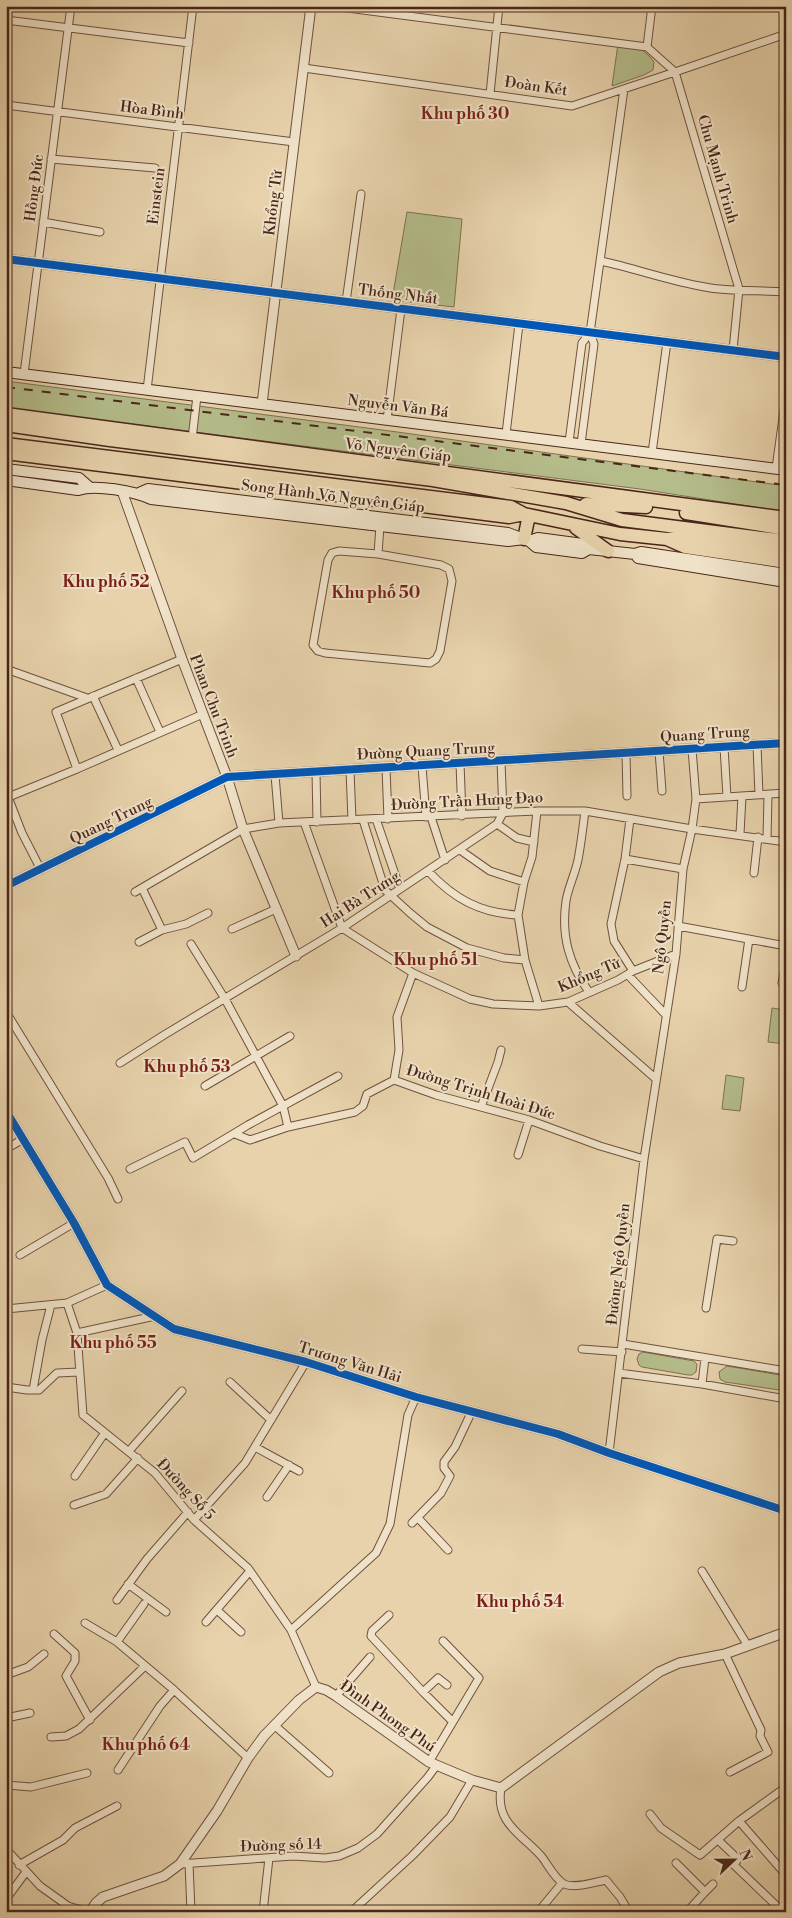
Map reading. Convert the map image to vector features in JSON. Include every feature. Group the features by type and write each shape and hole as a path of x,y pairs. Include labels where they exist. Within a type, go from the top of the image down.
{"highway":[{"name":"Võ Nguyên Giáp","path":"8,418 192,439 786,518"},
{"name":"Võ Nguyên Giáp","path":"8,418 110,440 432,480 566,503 646,507 786,529"},
{"name":"Võ Nguyên Giáp","path":"6,444 512,507 526,515 620,534 671,534"},
{"name":"Võ Nguyên Giáp","path":"6,453 510,517 526,515"},
{"path":"376,463 387,474"},
{"path":"432,480 445,472"},
{"name":"Võ Nguyên Giáp","path":"566,503 671,534 685,547 786,562"},
{"path":"526,515 526,540"},
{"path":"570,524 608,552"},
{"path":"671,534 786,541"},
{"path":"671,534 786,550"}],"main road":[{"name":"Nguyễn Văn Bá","path":"6,372 781,469"},
{"name":"Song Hành Võ Nguyên Giáp","path":"6,469 79,478 88,486"},
{"name":"Song Hành Võ Nguyên Giáp","path":"6,480 78,490 88,486 139,493 151,499 508,541 526,540"},
{"name":"Song Hành Võ Nguyên Giáp","path":"139,493 148,489 158,490 508,533 526,540 536,547 582,553 589,549 635,554 641,552 786,574"},
{"name":"Song Hành Võ Nguyên Giáp","path":"635,554 638,558 786,582"}],"street":[{"name":"Hồng Đức","path":"24,374 70,6"},
{"name":"Einstein","path":"147,390 193,6"},
{"name":"Khổng Tử","path":"262,404 311,6"},
{"path":"332,6 647,47 676,72"},
{"path":"490,94 499,6"},
{"path":"647,47 652,6"},
{"path":"6,20 189,43"},
{"name":"Đoàn Kết","path":"304,68 572,106 786,34"},
{"name":"Chu Mạnh Trinh","path":"676,72 739,289 733,350"},
{"path":"581,444 594,344 590,333 624,89"},
{"name":"Hòa Bình","path":"6,105 294,142"},
{"path":"51,159 155,168"},
{"path":"346,302 361,194"},
{"path":"43,222 100,232"},
{"name":"Thống Nhất","path":"6,259 786,357"},
{"path":"601,261 635,268 666,279 700,286 786,292"},
{"path":"388,420 401,309"},
{"path":"506,434 519,324"},
{"path":"570,442 582,343 590,333"},
{"path":"652,452 667,342"},
{"path":"192,439 197,396"},
{"path":"781,469 786,396"},
{"name":"Phan Chu Trinh","path":"122,491 182,659 227,777 244,830 296,956"},
{"path":"378,554 380,526"},
{"path":"339,551 378,554 441,565 449,569 452,581 440,650 436,659 430,663 326,653 318,651 313,645 328,560 332,553 339,551"},
{"path":"77,769 56,712 182,659"},
{"path":"6,669 90,697 118,750"},
{"path":"136,678 160,732"},
{"path":"40,870 7,797 77,769 203,714"},
{"name":"Quang Trung","path":"626,753 786,743"},
{"path":"757,745 759,795"},
{"path":"724,747 727,797"},
{"name":"Ngô Quyền","path":"655,1078 676,954 683,869 692,829 696,799 692,749"},
{"path":"659,751 662,791"},
{"path":"626,753 628,796"},
{"name":"Đường Quang Trung","path":"227,777 626,753"},
{"path":"501,761 503,813"},
{"path":"460,763 462,816"},
{"path":"422,766 428,817 445,860"},
{"path":"386,768 388,818"},
{"path":"350,770 352,820"},
{"path":"316,772 318,822"},
{"path":"275,774 279,822"},
{"name":"Quang Trung","path":"6,886 227,777"},
{"path":"696,799 786,793"},
{"path":"767,839 768,795"},
{"path":"740,834 742,796"},
{"path":"537,811 534,842 518,914 525,960 539,1006"},
{"name":"Đường Trần Hưng Đạo","path":"162,930 138,890 244,830 279,822 462,816 537,811 585,811 786,842"},
{"path":"585,811 578,861 566,900 564,932 569,957 579,978 589,992"},
{"name":"Hai Bà Trưng","path":"120,1063 164,1034 342,928 497,824 503,813"},
{"path":"376,819 400,889"},
{"path":"630,819 625,859 611,924 614,941 630,973 666,1014"},
{"path":"363,820 385,890 427,927 467,948 504,958 525,960"},
{"path":"304,822 342,928"},
{"path":"497,824 517,838 534,842"},
{"path":"754,873 758,837"},
{"path":"460,850 490,871 524,882"},
{"path":"625,859 683,869"},
{"path":"428,871 444,887 473,906 490,912 518,914"},
{"path":"232,929 276,908"},
{"path":"139,942 162,930 186,924 208,913"},
{"path":"678,926 786,946"},
{"name":"Khổng Tử","path":"342,928 412,973 470,999 493,1004 539,1006 568,1002 676,954"},
{"path":"742,986 749,939"},
{"path":"191,944 225,999 283,1106 288,1127"},
{"path":"782,983 786,963"},
{"path":"394,1080 399,1050 397,1017 412,973"},
{"path":"568,1002 655,1078"},
{"path":"6,1012 98,1162 118,1199"},
{"path":"205,1086 290,1036"},
{"path":"481,1107 501,1050"},
{"path":"130,1169 185,1142 194,1158 338,1076"},
{"name":"Đường Ngô Quyền","path":"608,1453 655,1078"},
{"name":"Đường Trịnh Hoài Đức","path":"234,1134 250,1140 288,1127 355,1112 363,1106 367,1094 394,1080 436,1096 529,1120 600,1146 644,1159"},
{"name":"Trương Văn Hải","path":"6,1111 74,1223 107,1285 174,1329 306,1362 416,1397 558,1434 608,1453 786,1511"},
{"path":"518,1155 529,1120"},
{"path":"6,1149 23,1139"},
{"path":"20,1255 74,1223"},
{"path":"706,1308 717,1240 733,1241"},
{"path":"6,1309 67,1303 107,1285"},
{"name":"Đường Số 5","path":"67,1303 77,1333 83,1415 158,1476 194,1520 250,1571 291,1630 316,1687"},
{"path":"33,1390 42,1340 51,1305"},
{"path":"77,1333 155,1316"},
{"path":"622,1344 786,1372"},
{"path":"582,1349 622,1352"},
{"path":"702,1384 705,1358"},
{"path":"194,1520 245,1462 306,1362"},
{"path":"6,1387 39,1390 57,1373 79,1372"},
{"path":"619,1373 786,1398"},
{"path":"230,1382 271,1420"},
{"path":"129,1451 182,1391"},
{"path":"291,1630 376,1553 390,1524 408,1415 416,1397"},
{"path":"448,1550 415,1521 446,1485 450,1476 444,1468 444,1462 455,1447 472,1412"},
{"path":"75,1476 104,1434"},
{"path":"254,1447 299,1471"},
{"path":"74,1505 106,1494 138,1458"},
{"path":"267,1497 289,1465"},
{"path":"117,1600 147,1559 188,1512"},
{"path":"206,1622 250,1571"},
{"path":"702,1571 748,1646"},
{"path":"128,1584 166,1612"},
{"path":"117,1642 144,1604"},
{"path":"217,1610 241,1632"},
{"path":"389,1615 372,1631 371,1636 452,1722"},
{"path":"85,1623 117,1642 174,1690 248,1758"},
{"path":"629,1912 606,1880 570,1886 562,1883 541,1856 508,1824 502,1813 499,1801 500,1788 659,1672 679,1663 724,1654 786,1632"},
{"path":"54,1634 75,1653 75,1661 66,1676 90,1720"},
{"name":"Đường số 14","path":"184,1864 293,1856 325,1858 339,1856 358,1848 378,1834 428,1777 432,1764 452,1722 479,1678 443,1641"},
{"path":"6,1675 28,1667 44,1654"},
{"path":"724,1654 761,1730 760,1736 768,1752 730,1772"},
{"path":"336,1696 370,1657"},
{"path":"51,1737 71,1734 90,1720 145,1666"},
{"path":"423,1692 438,1678 446,1685"},
{"name":"Đình Phong Phú","path":"89,1912 104,1897 164,1876 184,1864 248,1758 264,1736 299,1700 316,1687 336,1696 432,1764 472,1780 500,1788"},
{"path":"118,1770 160,1706 174,1690"},
{"path":"6,1718 30,1713"},
{"path":"274,1725 329,1773"},
{"path":"6,1785 31,1787 87,1772"},
{"path":"351,1912 412,1856 450,1817 472,1780"},
{"path":"650,1814 661,1828 698,1855 704,1852 739,1821 786,1787"},
{"path":"20,1865 63,1840 75,1828 117,1806"},
{"path":"739,1821 786,1875"},
{"path":"718,1840 738,1859 734,1865 783,1912"},
{"path":"6,1849 40,1886 68,1906 89,1912"},
{"path":"263,1912 268,1858"},
{"path":"676,1863 705,1892"},
{"path":"184,1864 191,1912"},
{"path":"8,1895 26,1872"},
{"path":"538,1912 562,1883"},
{"path":"687,1912 713,1884"}],"green space":[{"path":"618,44 634,47 646,53 654,62 653,70 612,86"},
{"path":"407,212 462,219 454,307 392,300"},
{"path":"6,381 390,431 786,486 786,512 640,489 6,408"},
{"path":"772,1008 786,1010 786,1044 768,1042"},
{"path":"726,1075 744,1078 740,1111 722,1109"},
{"path":"643,1352 694,1361 697,1364 696,1372 688,1375 642,1367 637,1359 639,1354"},
{"path":"727,1366 786,1376 786,1391 725,1382 720,1379 719,1372"}],"railway":[{"path":"6,387 786,485"}],"cycle path":[{"path":"6,259 786,357"},
{"path":"6,886 227,777 786,743"},
{"path":"6,1111 74,1223 107,1285 174,1329 306,1362 416,1397 558,1434 609,1453 786,1511"}],"district":[{"name":"Khu phố 30","path":"465,113"},
{"name":"Khu phố 52","path":"106,581"},
{"name":"Khu phố 50","path":"376,592"},
{"name":"Khu phố 51","path":"436,959"},
{"name":"Khu phố 53","path":"187,1066"},
{"name":"Khu phố 55","path":"113,1342"},
{"name":"Khu phố 54","path":"520,1601"},
{"name":"Khu phố 64","path":"146,1744"}]}
